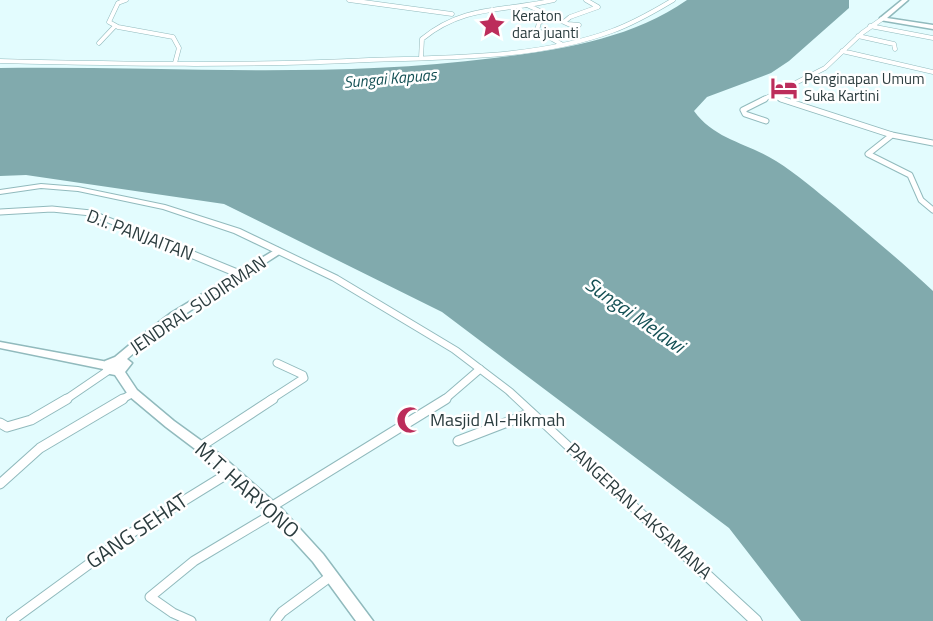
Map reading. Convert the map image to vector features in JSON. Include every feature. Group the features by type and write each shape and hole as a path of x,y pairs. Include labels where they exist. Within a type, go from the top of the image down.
{"main road":[{"path":"883,17 905,0"},
{"path":"883,17 933,26"},
{"name":"JENDRAL SUDIRMAN","path":"113,367 148,335 278,252"},
{"path":"0,345 113,367"},
{"name":"M.T. HARYONO","path":"113,367 134,393 232,471 274,509 318,558 364,621"}],"street":[{"path":"126,0 118,3 108,20 115,26 173,36 180,53 175,63"},
{"path":"349,0 452,14"},
{"path":"421,58 422,39 452,14 461,11 529,6 554,0"},
{"path":"564,22 570,17 598,7 586,0"},
{"path":"0,61 301,64 504,52 561,44 639,20 673,0"},
{"path":"529,6 564,22 579,25"},
{"path":"549,15 539,23 536,30 561,44"},
{"path":"766,121 743,112 825,68 858,36 883,17"},
{"path":"99,43 115,26"},
{"path":"870,26 933,39"},
{"path":"858,36 894,44 895,49"},
{"path":"842,51 933,72"},
{"path":"772,96 892,135 933,143"},
{"path":"892,135 868,154 910,175 914,188 925,205 933,210"},
{"name":"PANGERAN LAKSAMANA","path":"1,194 27,187 59,187 137,199 237,231 344,283 455,350 509,391 589,463 640,515 705,571 756,621"},
{"name":"D.I. PANJAITAN","path":"0,212 52,209 91,213 242,275"},
{"path":"201,446 304,378 303,375 277,363"},
{"path":"0,423 7,427 22,422 71,396 113,367"},
{"path":"191,621 173,613 150,597 165,581 192,561 440,404 480,369"},
{"path":"0,484 40,448 134,393"},
{"path":"458,441 531,412"},
{"name":"GANG SEHAT","path":"11,621 133,532 232,471"},
{"path":"275,621 282,612 331,576"}],"water":[{"path":"687,0 849,0 849,8 789,61 771,73 707,97 694,111 712,129 765,155 799,177 933,291 933,621 801,621 729,528 442,312 224,204 26,175 0,176 0,68 309,70 432,64 519,55 594,41 642,24"}],"place":[{"name":"Keraton dara juanti","path":"492,25"},
{"name":"Penginapan Umum Suka Kartini","path":"784,88"},
{"name":"Masjid Al-Hikmah","path":"410,420"}],"water label":[{"name":"Sungai Kapuas","path":"390,78"},
{"name":"Sungai Melawi","path":"635,315"}]}
